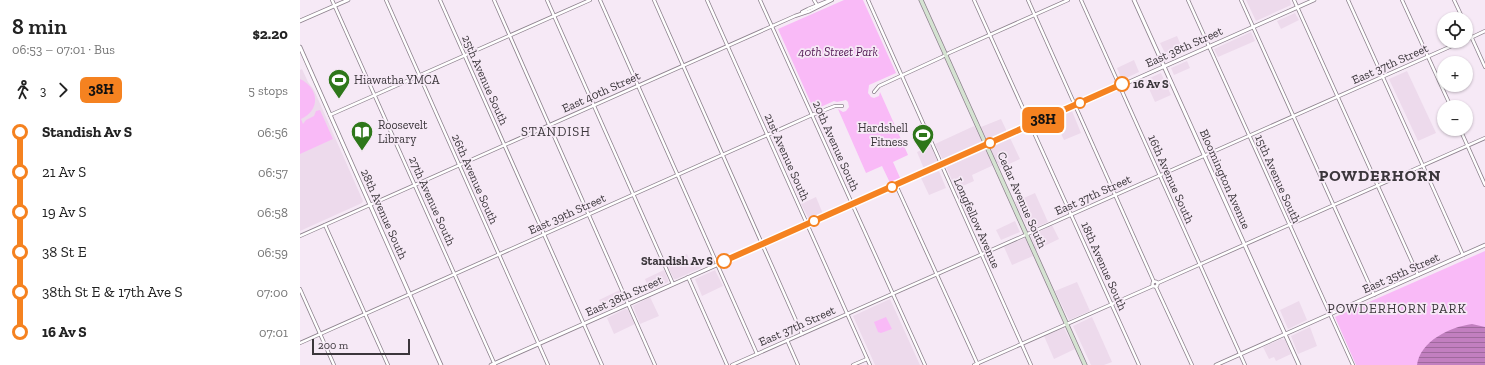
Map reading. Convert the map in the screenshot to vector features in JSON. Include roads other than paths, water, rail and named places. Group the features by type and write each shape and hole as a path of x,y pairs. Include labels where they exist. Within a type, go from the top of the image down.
{"main road":[{"name":"Cedar Avenue South","path":"921,0 1085,365"}],"street":[{"name":"27th Avenue South","path":"332,0 493,364"},
{"path":"300,21 348,0"},
{"name":"26th Avenue South","path":"386,0 548,365"},
{"name":"25th Avenue South","path":"440,0 602,365"},
{"path":"494,0 655,365"},
{"path":"547,0 673,284"},
{"path":"330,115 590,0"},
{"path":"600,0 757,354"},
{"path":"654,0 802,334"},
{"name":"21st Avenue South","path":"707,0 870,365"},
{"name":"20th Avenue South","path":"760,0 925,365"},
{"path":"814,0 817,6"},
{"name":"East 40th Street","path":"300,236 831,0"},
{"name":"Longfellow Avenue","path":"868,0 940,165 1031,365"},
{"name":"18th Avenue South","path":"974,0 1139,365"},
{"path":"1028,0 1192,365"},
{"path":"874,92 879,86 902,75 1068,0"},
{"name":"16th Avenue South","path":"1081,0 1245,365"},
{"name":"Bloomington Avenue","path":"1134,0 1299,365"},
{"name":"15th Avenue South","path":"1188,0 1353,365"},
{"path":"1241,0 1374,295"},
{"path":"1294,0 1418,275"},
{"name":"East 38th Street","path":"493,364 1314,0"},
{"path":"1348,0 1463,255"},
{"path":"1402,0 1448,100"},
{"path":"1454,0 1460,12"},
{"path":"1473,36 1485,31"},
{"path":"1473,41 1485,67"},
{"name":"28th Avenue South","path":"300,47 441,365"},
{"name":"East 37th Street","path":"732,365 1447,48"},
{"name":"East 39th Street","path":"300,343 767,135 835,106 842,106"},
{"path":"1463,136 1485,185"},
{"path":"896,185 976,365 1485,138"},
{"path":"325,225 388,365"},
{"name":"East 35th Street","path":"1216,365 1485,246"},
{"path":"688,277 727,365"},
{"path":"300,289 334,365"},
{"path":"787,340 798,365"},
{"path":"852,365 867,359"}],"place":[{"name":"16 Av S","path":"1122,84"},
{"name":"Hiawatha YMCA","path":"339,100"},
{"name":"Roosevelt Library","path":"362,152"},
{"name":"Hardshell Fitness","path":"923,154"},
{"name":"Standish Av S","path":"724,261"}],"district":[{"name":"STANDISH","path":"556,131"},
{"name":"POWDERHORN","path":"1380,175"},
{"name":"POWDERHORN PARK","path":"1397,308"}],"park label":[{"name":"40th Street Park","path":"838,52"}]}
